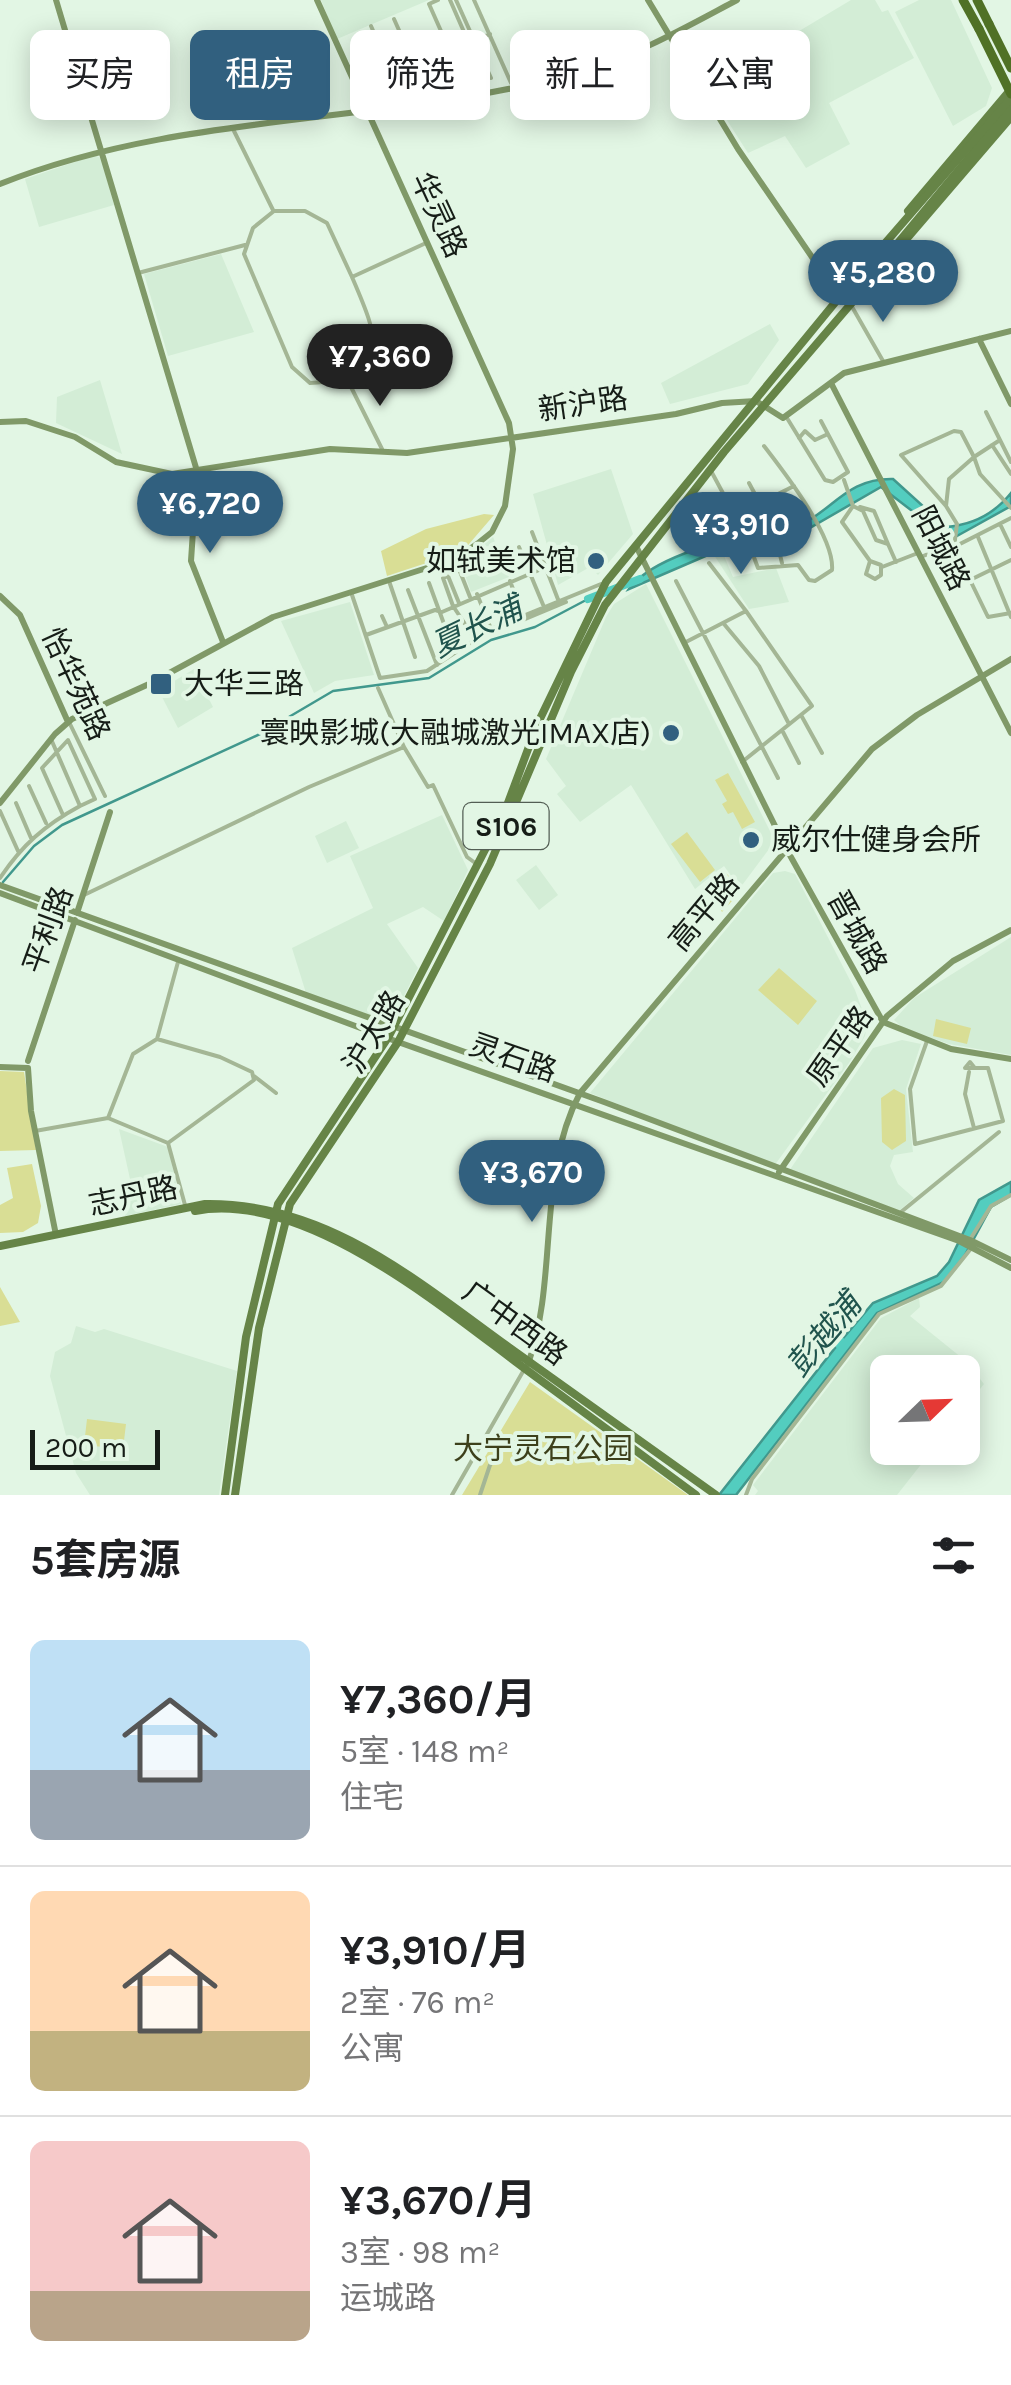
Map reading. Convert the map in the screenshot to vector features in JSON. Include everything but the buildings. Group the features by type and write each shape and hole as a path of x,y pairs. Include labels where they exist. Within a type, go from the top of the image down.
{"highway":[{"path":"961,0 1010,97"},
{"path":"980,0 992,24"},
{"path":"980,0 1011,66"}],"main road":[{"path":"992,24 1011,66"},
{"name":"S106","path":"845,301 860,272 1010,97"},
{"name":"S106","path":"870,280 1010,97"},
{"name":"S106","path":"638,551 845,301 870,280 1011,117"},
{"name":"S106","path":"606,582 710,469 759,404"},
{"name":"沪太路","path":"234,1495 259,1328 285,1217 400,1038 490,864 571,672 638,551"},
{"name":"沪太路","path":"225,1495 246,1337 275,1214 393,1029 478,865 606,582"},
{"name":"志丹路","path":"0,1249 185,1208 238,1203 275,1214"},
{"name":"志丹路","path":"56,1237 206,1209 236,1208 275,1214"},
{"name":"广中西路","path":"275,1214 374,1250 696,1495"},
{"name":"广中西路","path":"527,1365 714,1494"},
{"path":"631,1447 637,1438"}],"street":[{"path":"56,0 197,472 191,561 224,642"},
{"name":"华灵路","path":"317,0 350,74"},
{"path":"438,0 429,4 440,30"},
{"path":"453,0 466,30"},
{"path":"474,0 488,30"},
{"path":"648,0 753,172 884,361"},
{"path":"490,88 578,73 669,36 737,0"},
{"path":"394,19 398,30"},
{"path":"371,26 373,30"},
{"path":"490,34 510,81"},
{"path":"0,184 102,148 350,112"},
{"name":"华灵路","path":"371,120 512,436"},
{"path":"233,128 274,211"},
{"path":"274,211 305,211 326,222 376,332 374,351 362,369 347,378 310,383 292,367 244,254 247,244 253,228 274,211"},
{"path":"352,277 427,242"},
{"path":"138,273 247,244"},
{"path":"759,404 774,416 787,418 844,373 1011,331"},
{"path":"979,338 1011,404"},
{"path":"347,378 384,454"},
{"name":"阳城路","path":"831,383 1011,732"},
{"name":"新沪路","path":"0,422 26,421 76,438 116,462 148,470 197,472 330,449 384,454 759,404"},
{"path":"986,412 1011,462"},
{"path":"787,418 825,480 843,478 851,472 821,421"},
{"path":"978,536 1011,614 988,617 954,547 957,524 901,455 954,430 961,432 980,474 1011,508"},
{"path":"799,438 805,431 815,440 828,434"},
{"path":"18,851 0,807 68,722 272,617 455,560 492,532 504,506 512,436"},
{"path":"946,506 949,480 1000,440"},
{"path":"992,445 1011,474"},
{"path":"710,469 750,544 758,568 798,565 809,580 832,570 832,557 815,524 794,486 764,446"},
{"path":"843,478 872,536 880,544 888,544"},
{"path":"749,484 772,526"},
{"path":"735,515 794,486"},
{"path":"855,506 874,510 896,562"},
{"path":"855,506 842,522 870,560"},
{"path":"882,567 944,546 954,547 1011,518"},
{"path":"1001,526 1011,547"},
{"path":"532,532 559,602"},
{"path":"776,538 782,564"},
{"path":"519,547 544,608"},
{"name":"晋城路","path":"638,551 787,850 883,1022"},
{"path":"870,560 878,560 882,567 878,578 868,578 865,570 870,560"},
{"path":"968,581 1011,560"},
{"path":"709,563 812,706 742,762"},
{"path":"366,635 546,568"},
{"path":"459,569 470,597"},
{"path":"456,604 448,576 443,578 456,604 475,638"},
{"path":"388,580 415,657"},
{"path":"510,582 520,608"},
{"path":"351,592 380,678 437,666 490,630 606,582"},
{"path":"676,582 778,778"},
{"path":"429,583 451,643"},
{"path":"408,590 437,666"},
{"path":"476,594 490,630"},
{"name":"怡华苑路","path":"0,596 20,615 104,796"},
{"path":"506,624 534,618 572,597"},
{"path":"682,644 746,611"},
{"path":"382,616 387,627"},
{"path":"724,622 759,666 790,724"},
{"name":"高平路","path":"527,1365 538,1325 557,1162 580,1094 872,749 1011,659"},
{"path":"378,688 404,747 428,787 433,785 467,856 478,865"},
{"path":"801,715 822,753"},
{"path":"782,730 799,764"},
{"path":"51,739 80,806"},
{"path":"0,882 18,851 47,824 94,799 68,740 42,768 63,815"},
{"path":"84,895 309,787 404,747"},
{"path":"29,786 47,824"},
{"path":"16,803 32,838"},
{"name":"平利路","path":"56,1237 35,1131 28,1065 110,812"},
{"name":"灵石路","path":"0,882 179,958 388,1038 400,1038 580,1094 777,1174 954,1237"},
{"name":"灵石路","path":"0,893 76,916 393,1029 400,1038 971,1243 1011,1264"},
{"name":"原平路","path":"777,1174 883,1022 919,985 1011,930"},
{"path":"108,1118 133,1054 157,1039 179,958"},
{"path":"883,1022 927,1041 1011,1058"},
{"path":"157,1039 220,1057 276,1093"},
{"path":"927,1041 910,1089 915,1144 1003,1121 1005,1116 988,1068 968,1064"},
{"path":"968,1052 965,1094 975,1128"},
{"path":"0,1067 28,1065"},
{"path":"968,1072 974,1067"},
{"path":"168,1143 254,1076"},
{"path":"35,1131 108,1118 168,1143"},
{"path":"937,1130 937,1138"},
{"path":"897,1215 999,1132"},
{"path":"168,1143 185,1208"},
{"path":"746,1495 752,1479 879,1314 941,1286 991,1206 1011,1195"},
{"path":"452,1495 527,1365"},
{"path":"480,1495 490,1465 508,1441"}],"shaded area":[{"path":"321,0 429,0 350,30 337,39"},
{"path":"851,0 875,0 882,12 888,10 914,58 829,103 850,144 806,168 785,136 748,153 727,120 810,120 810,30 801,30"},
{"path":"919,0 951,0 992,88 986,106 953,126 895,12"},
{"path":"95,155 101,158 114,205 39,227 25,179"},
{"path":"221,254 254,332 168,356 144,274"},
{"path":"770,324 779,340 748,384 670,404 661,383"},
{"path":"100,380 122,454 56,423 57,397"},
{"path":"611,469 633,534 598,575 590,567 558,585 533,494"},
{"path":"493,537 509,577 471,592 461,564"},
{"path":"722,551 733,577 776,568 789,602 749,609 714,555"},
{"path":"646,584 775,841 740,888 724,866 695,889 631,785 580,822 557,794 566,786 546,759 606,617 614,604"},
{"path":"350,602 374,675 335,681 314,693 281,621"},
{"path":"194,669 213,707 178,728 162,697 169,692 166,686"},
{"path":"442,815 468,870 444,921 423,907 387,924 418,968 391,1022 306,993 292,948 373,908 350,856"},
{"path":"346,821 359,848 327,863 315,836"},
{"path":"536,865 558,895 539,910 516,880"},
{"path":"773,873 795,874 855,990 867,1023 865,1036 849,1063 774,1166 590,1093"},
{"path":"1011,937 1011,1055 949,1044 903,1028 894,1020 914,998"},
{"path":"902,1040 921,1044 906,1089 913,1152 894,1155 890,1166 898,1184 914,1198 900,1210 890,1209 789,1171 873,1048"},
{"path":"119,1129 168,1147 181,1204 125,1216 121,1192 132,1188"},
{"path":"919,1298 920,1307 910,1316 958,1355 870,1355 870,1465 921,1465 897,1495 755,1495 758,1491 753,1485 881,1318"},
{"path":"76,1326 95,1332 104,1329 237,1371 219,1495 90,1495 76,1473 50,1376 55,1352 71,1343"}],"green space":[{"path":"494,515 463,551 387,576 381,551 426,529"},
{"path":"728,773 755,822 742,829 733,812 728,814 722,804 727,801 715,780"},
{"path":"687,832 715,870 700,882 671,844"},
{"path":"723,869 741,891 722,912 705,883"},
{"path":"779,968 817,1001 798,1025 758,990"},
{"path":"936,1019 971,1028 967,1044 933,1036"},
{"path":"0,1071 24,1072 36,1150 0,1151"},
{"path":"894,1089 905,1095 906,1141 892,1150 882,1142 881,1098"},
{"path":"32,1164 41,1206 38,1223 23,1232 0,1233 0,1205 13,1198 7,1168"},
{"path":"0,1287 20,1322 0,1326"},
{"name":"大宁灵石公园","path":"530,1382 688,1495 462,1495"},
{"path":"87,1419 126,1424 123,1449 84,1445"}],"water":[{"path":"893,479 946,527 982,517 1011,493 1011,506 957,536 933,527 881,487 801,533 731,545 629,589 655,567 673,558 733,538 794,527 852,489"},
{"path":"1011,1182 1011,1195 991,1207 965,1255 944,1282 877,1313 736,1495 719,1495 835,1348 824,1333 829,1327 844,1337 873,1303 937,1276 949,1262 979,1200"}],"waterway":[{"name":"夏长浦","path":"588,599 640,579"},
{"name":"夏长浦","path":"3,882 34,846 62,825 260,734 333,691 429,678 491,640 535,627 588,599"}],"place":[{"name":"如轼美术馆","path":"596,561"},
{"name":"大华三路","path":"161,684"},
{"name":"寰映影城(大融城激光IMAX店)","path":"671,733"},
{"name":"威尔仕健身会所","path":"751,840"}],"water label":[{"name":"彭越浦","path":"824,1335"}]}
